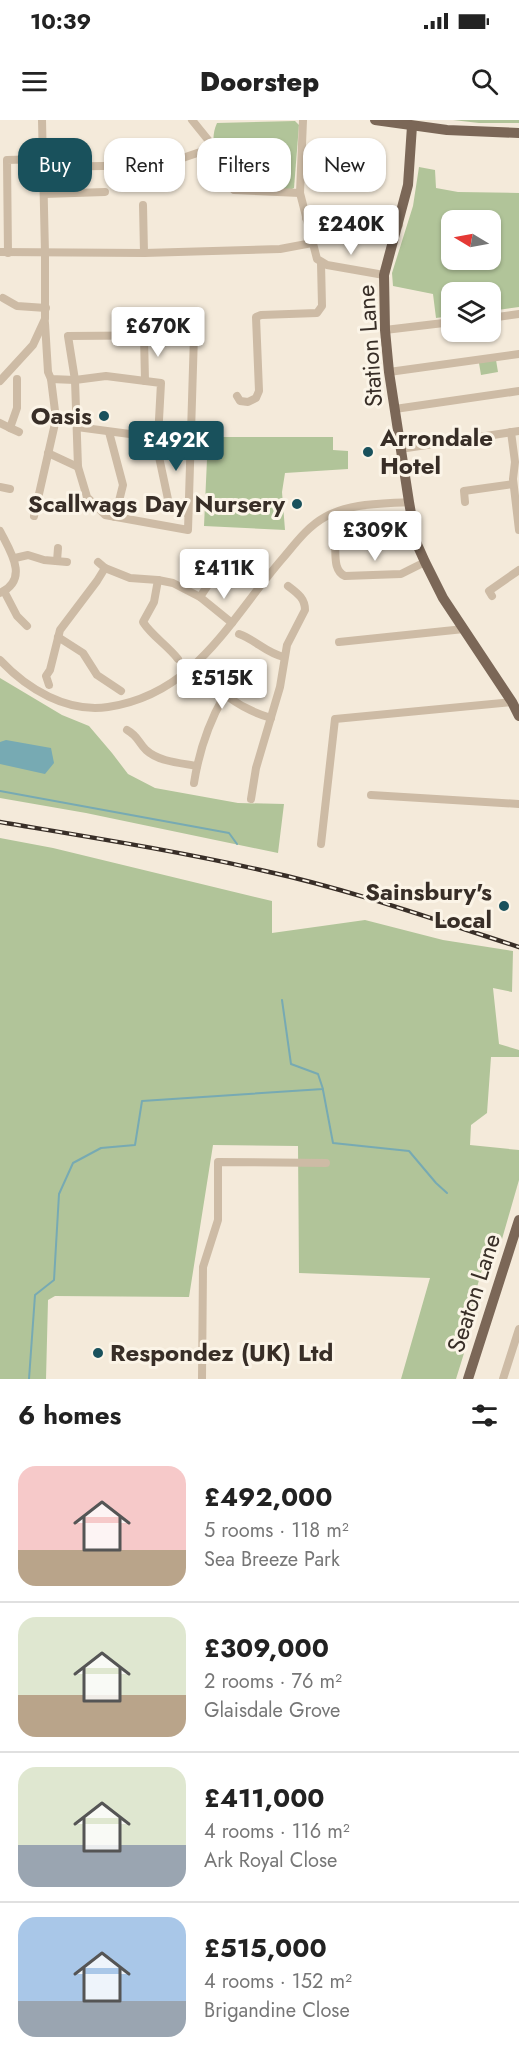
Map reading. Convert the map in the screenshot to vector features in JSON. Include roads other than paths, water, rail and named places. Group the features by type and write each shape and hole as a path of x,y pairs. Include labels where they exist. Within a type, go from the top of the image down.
{"main road":[{"path":"375,120 473,132 519,133"},
{"name":"Station Lane","path":"412,126 408,185 384,275 385,330 389,372 416,542 443,598 519,716"},
{"name":"Seaton Lane","path":"468,1379 519,1220"}],"street":[{"path":"42,120 42,138"},
{"path":"192,120 207,138"},
{"path":"303,120 300,193 317,259 321,263 384,275"},
{"path":"92,164 162,165 197,153"},
{"path":"18,161 7,160 4,252 280,249 312,243"},
{"path":"34,516 56,419 48,372 45,319 44,194 105,192"},
{"path":"278,192 300,193"},
{"path":"143,205 144,252"},
{"path":"306,218 399,225"},
{"path":"237,396 240,401 248,402 256,398 259,391 256,317 320,311 322,306 321,263"},
{"path":"3,298 17,306 46,308"},
{"path":"501,316 519,314"},
{"path":"0,381 33,345 45,319"},
{"path":"385,330 441,323"},
{"path":"144,335 145,381"},
{"path":"144,335 194,335 188,530 105,515 87,497 78,467 75,380 68,336 144,335"},
{"path":"389,372 519,354"},
{"path":"51,379 75,380 106,376 161,383 156,438 169,504 188,514"},
{"path":"0,423 14,430 17,408 13,391 17,379"},
{"path":"394,409 519,391"},
{"path":"77,427 190,442"},
{"path":"109,432 123,485 115,517"},
{"path":"400,449 515,432 513,484 517,498 519,530"},
{"path":"48,453 78,467"},
{"path":"465,502 464,491 513,484"},
{"path":"0,494 4,488"},
{"path":"0,660 10,671 42,694 81,707 102,708 123,705 149,697 169,686 194,666 232,623 262,581 310,528 325,517 342,510 409,502"},
{"path":"0,531 15,558 16,574 11,584 2,592 17,616 27,626"},
{"path":"335,543 337,568 340,574 345,576 401,574 425,562"},
{"path":"57,561 58,548"},
{"path":"15,558 28,555 44,560 67,562"},
{"path":"200,597 224,561 258,566"},
{"path":"49,685 46,676 60,630 97,581 101,565 130,578 158,579 173,583 200,597 232,623"},
{"path":"492,596 489,591 519,570"},
{"path":"158,579 154,602 143,622 148,630 178,659"},
{"path":"251,799 256,768 280,687 284,657 304,610 305,604 302,598 288,586"},
{"path":"302,598 310,591"},
{"path":"17,616 26,611"},
{"path":"339,642 464,629"},
{"path":"239,634 255,635 264,650 284,657"},
{"path":"58,636 83,654 108,687 121,691"},
{"path":"194,666 224,696 244,709 271,718"},
{"path":"194,783 206,732 224,696"},
{"path":"321,844 336,719 512,702"},
{"path":"143,726 131,732 148,752 197,766"},
{"path":"253,786 264,787"},
{"path":"371,795 519,804"},
{"path":"202,1379 203,1267 218,1220 218,1162 326,1163"},
{"path":"503,1379 518,1334"}],"water":[{"path":"6,740 51,748 54,763 45,774 0,764 0,742"}],"waterway":[{"path":"0,791 229,833 237,844"},
{"path":"29,1379 35,1295 54,1280 59,1194 73,1163 101,1148 135,1145 142,1101 323,1089 318,1074 291,1064 282,1000"},
{"path":"323,1090 333,1143 409,1151 447,1193"}],"railway":[{"path":"0,822 166,851 297,879 393,906 519,947"}],"place":[{"name":"Oasis","path":"104,416"},
{"name":"Arrondale Hotel","path":"368,452"},
{"name":"Scallwags Day Nursery","path":"297,504"},
{"name":"Sainsbury's Local","path":"504,906"},
{"name":"Respondez (UK) Ltd","path":"98,1353"}]}
